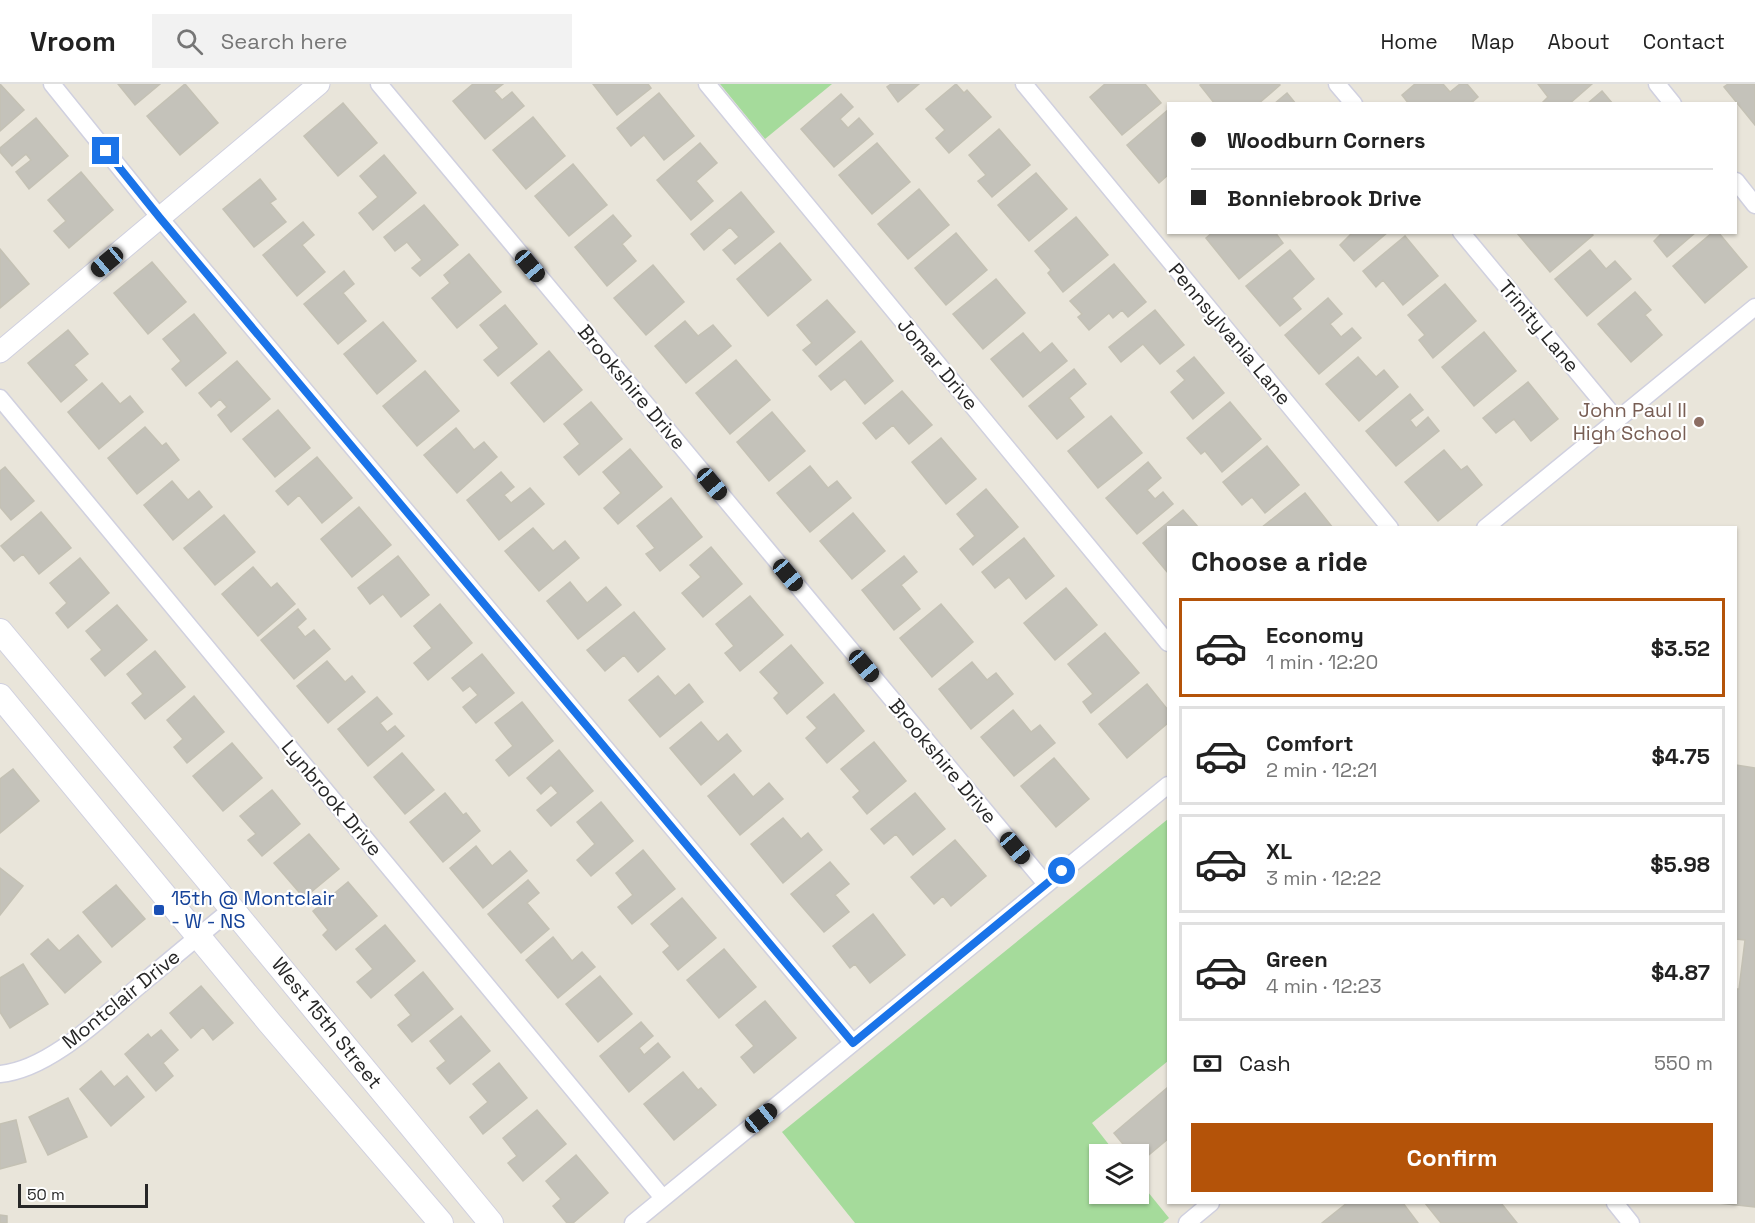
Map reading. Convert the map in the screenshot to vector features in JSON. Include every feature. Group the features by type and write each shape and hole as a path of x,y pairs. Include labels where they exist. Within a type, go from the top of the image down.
{"main road":[{"name":"West 15th Street","path":"0,631 491,1223"},
{"path":"0,696 198,937 441,1223"}],"street":[{"path":"52,84 160,218 853,1043"},
{"path":"0,352 319,84"},
{"name":"Brookshire Drive","path":"379,84 1046,884"},
{"name":"Jomar Drive","path":"707,84 1167,642"},
{"name":"Pennsylvania Lane","path":"1024,84 1388,526"},
{"path":"1337,84 1352,102"},
{"path":"1657,84 1670,102"},
{"path":"1737,182 1755,205"},
{"name":"Trinity Lane","path":"1463,234 1617,420"},
{"path":"1487,526 1755,307"},
{"name":"Lynbrook Drive","path":"0,398 663,1198"},
{"path":"633,1223 1167,785"},
{"name":"Montclair Drive","path":"0,1074 42,1060 72,1041 232,909"},
{"path":"1187,1223 1210,1204"},
{"path":"1616,1204 1631,1223"}],"green space":[{"path":"720,84 832,84 765,139"},
{"path":"1167,820 1167,1062 1092,1123 1108,1144 1089,1144 1089,1204 1149,1204 1149,1193 1169,1218 1163,1223 855,1223 782,1132"}],"building":[{"path":"0,84 24,110 0,131"},
{"path":"118,84 160,84 135,105"},
{"path":"185,84 218,123 180,155 147,116"},
{"path":"473,84 503,84 494,91 502,100 512,92 524,106 485,139 453,101"},
{"path":"593,84 648,84 651,88 617,115"},
{"path":"891,84 919,84 898,102 887,87"},
{"path":"956,84 964,93 967,90 991,117 949,153 936,138 945,130 926,109"},
{"path":"1105,84 1145,84 1161,103 1122,135 1090,97"},
{"path":"1415,84 1443,84 1450,92 1460,84 1467,84 1478,97 1472,102 1407,102 1402,95"},
{"path":"1538,84 1592,84 1571,102 1543,102 1548,97"},
{"path":"1728,84 1755,84 1755,125 1737,102 1724,87"},
{"path":"1200,85 1280,85 1260,102 1213,102"},
{"path":"1602,91 1611,102 1589,102"},
{"path":"659,93 694,136 664,160 644,135 631,146 617,128"},
{"path":"1287,93 1294,102 1276,102"},
{"path":"841,94 853,107 840,119 848,128 859,118 873,134 834,167 801,129"},
{"path":"343,103 377,143 338,176 304,136"},
{"path":"1167,111 1167,176 1159,183 1127,145"},
{"path":"533,117 565,156 526,189 493,150"},
{"path":"36,118 68,156 29,189 16,172 31,160 26,154 12,166 0,152 0,148"},
{"path":"999,129 1030,165 992,197 978,181 986,175 969,155"},
{"path":"700,143 717,163 696,181 713,201 691,220 657,180"},
{"path":"877,143 910,182 872,214 839,175"},
{"path":"384,155 416,193 373,230 359,213 378,197 360,176"},
{"path":"573,164 607,205 569,236 535,196"},
{"path":"81,172 113,210 69,248 54,231 66,221 48,200"},
{"path":"1036,173 1067,209 1029,241 998,205"},
{"path":"260,179 276,199 270,203 286,222 254,247 223,209"},
{"path":"919,189 949,225 908,259 878,224"},
{"path":"741,192 774,232 735,264 723,250 739,237 730,227 704,250 691,234"},
{"path":"424,205 458,245 420,276 412,268 422,260 407,242 395,251 384,237"},
{"path":"613,215 631,236 622,244 636,261 607,286 575,247"},
{"path":"1076,217 1108,255 1063,292 1048,273 1051,270 1035,251"},
{"path":"303,222 314,235 302,245 325,272 297,296 263,255"},
{"path":"956,233 987,270 946,305 915,268"},
{"path":"1211,234 1276,234 1283,243 1239,279 1206,238"},
{"path":"1351,234 1386,234 1354,261 1340,245"},
{"path":"1518,234 1592,234 1593,235 1550,272"},
{"path":"1661,234 1694,234 1667,257 1654,241"},
{"path":"1711,234 1720,234 1747,267 1705,303 1673,266"},
{"path":"1405,236 1438,276 1403,305 1383,280 1376,287 1363,271"},
{"path":"780,243 811,280 768,316 737,279"},
{"path":"0,249 29,284 0,308"},
{"path":"1290,250 1314,279 1292,298 1301,309 1280,326 1246,286"},
{"path":"1590,250 1606,269 1615,261 1631,279 1587,316 1555,279"},
{"path":"469,254 501,292 457,328 432,298 450,283 444,275"},
{"path":"152,262 186,302 148,334 114,293"},
{"path":"1114,264 1146,302 1128,317 1122,310 1113,318 1109,313 1089,330 1078,317 1082,314 1070,301"},
{"path":"653,265 684,302 646,335 614,298"},
{"path":"344,271 354,284 343,293 366,321 338,344 304,304"},
{"path":"996,279 1025,313 983,349 953,314"},
{"path":"1445,284 1476,321 1433,358 1419,340 1425,335 1408,315"},
{"path":"1635,292 1651,310 1645,315 1662,335 1631,362 1598,324"},
{"path":"1328,298 1342,314 1330,324 1341,337 1352,328 1361,338 1319,374 1285,335"},
{"path":"827,300 855,332 816,365 803,350 812,343 797,325"},
{"path":"505,305 537,344 498,376 484,360 499,348 480,325"},
{"path":"1155,310 1184,345 1160,364 1143,344 1121,362 1109,347"},
{"path":"194,314 226,353 186,386 172,369 181,361 163,339"},
{"path":"685,321 698,336 713,325 731,346 686,383 655,346"},
{"path":"383,322 416,361 377,394 344,354"},
{"path":"68,330 88,354 74,365 87,380 61,402 28,363"},
{"path":"1484,332 1516,371 1474,406 1442,367"},
{"path":"1023,333 1040,353 1052,343 1067,361 1023,397 991,359"},
{"path":"861,341 893,381 865,404 845,379 831,390 819,376"},
{"path":"549,351 582,390 544,422 511,383"},
{"path":"1194,357 1224,393 1193,419 1171,392 1185,380 1177,371"},
{"path":"1358,357 1376,377 1384,370 1398,387 1359,421 1326,384"},
{"path":"736,360 770,400 730,434 696,393"},
{"path":"237,361 270,399 231,432 218,415 227,407 220,399 211,407 199,393"},
{"path":"1074,369 1086,384 1069,398 1084,417 1057,439 1029,406"},
{"path":"425,371 459,411 417,446 383,406"},
{"path":"1528,382 1558,419 1531,441 1514,419 1496,433 1483,418"},
{"path":"102,383 120,404 130,396 143,412 99,449 68,412"},
{"path":"902,391 932,425 909,444 893,425 876,439 863,423"},
{"path":"1410,394 1423,410 1410,420 1416,428 1428,417 1439,431 1396,466 1366,431"},
{"path":"591,402 622,439 579,475 564,457 580,444 564,424"},
{"path":"1230,402 1261,439 1222,472 1205,451 1201,454 1187,438"},
{"path":"278,410 310,448 275,477 243,439"},
{"path":"772,412 805,451 769,481 737,442"},
{"path":"1111,416 1142,453 1098,488 1068,451"},
{"path":"145,427 162,446 166,443 179,460 137,494 108,458"},
{"path":"456,428 474,450 484,442 497,457 457,493 424,455"},
{"path":"941,438 976,479 946,504 912,462"},
{"path":"1267,446 1299,485 1265,513 1252,497 1242,505 1223,482"},
{"path":"630,449 662,487 618,524 604,508 621,493 603,472"},
{"path":"1444,450 1461,470 1467,466 1482,485 1438,521 1405,482"},
{"path":"317,457 352,498 322,523 299,495 288,505 276,491"},
{"path":"1148,462 1161,478 1147,490 1155,499 1163,492 1173,504 1137,534 1106,498"},
{"path":"810,466 828,488 837,481 851,498 810,532 777,493"},
{"path":"5,467 34,501 11,520 0,507 0,471"},
{"path":"501,472 514,487 504,495 511,503 530,488 544,504 499,540 467,500"},
{"path":"172,481 188,500 199,491 212,507 173,540 144,505"},
{"path":"986,489 1018,527 973,565 960,549 975,536 957,514"},
{"path":"1305,493 1331,526 1264,526"},
{"path":"671,498 702,537 660,571 646,554 655,548 637,526"},
{"path":"359,507 391,545 352,577 321,539"},
{"path":"1183,510 1197,526 1167,526 1167,572 1143,543"},
{"path":"41,512 71,548 39,574 23,554 14,561 1,546"},
{"path":"853,513 885,551 852,579 820,541"},
{"path":"224,515 255,552 215,585 184,548"},
{"path":"533,528 553,551 565,541 579,558 539,591 505,551"},
{"path":"1024,538 1054,576 1026,599 1009,577 995,588 982,572"},
{"path":"711,547 742,584 703,617 682,593 701,577 690,565"},
{"path":"398,556 429,595 401,617 383,594 370,604 358,588"},
{"path":"904,556 917,572 901,585 920,609 894,630 862,590"},
{"path":"80,558 109,593 68,628 56,613 67,603 50,583"},
{"path":"253,567 271,588 277,583 295,604 258,636 222,594"},
{"path":"570,582 587,603 606,587 621,605 578,639 547,601"},
{"path":"1066,588 1097,625 1055,660 1024,623"},
{"path":"750,596 783,635 740,671 725,653 734,646 716,624"},
{"path":"440,604 472,643 428,680 414,663 432,648 414,626"},
{"path":"941,604 973,642 932,677 900,638"},
{"path":"117,605 147,640 105,676 91,659 102,650 86,631"},
{"path":"298,609 306,619 297,627 305,637 314,630 330,649 294,679 261,640"},
{"path":"634,612 665,649 638,672 624,655 605,671 587,650"},
{"path":"1105,633 1139,673 1091,713 1083,702 1093,694 1068,664"},
{"path":"791,645 823,683 787,714 774,698 779,693 760,672"},
{"path":"155,651 185,687 145,719 132,703 143,694 127,674"},
{"path":"482,654 514,693 476,723 463,707 478,695 470,686 463,691 452,678"},
{"path":"327,661 345,682 352,676 365,692 328,723 297,686"},
{"path":"972,662 987,680 996,673 1013,694 971,729 939,689"},
{"path":"658,676 675,696 689,684 703,702 660,737 629,700"},
{"path":"1147,684 1167,709 1167,724 1127,758 1099,724"},
{"path":"834,694 864,731 827,763 806,738 817,728 807,717"},
{"path":"194,696 224,732 187,763 174,747 183,739 167,720"},
{"path":"377,697 392,714 380,723 387,732 395,726 404,736 368,766 338,729"},
{"path":"522,702 553,741 509,776 496,760 513,746 495,723"},
{"path":"1013,710 1031,732 1040,725 1055,743 1014,776 981,737"},
{"path":"701,722 718,742 727,734 741,751 701,785 670,748"},
{"path":"874,742 906,781 867,814 853,797 860,791 841,769"},
{"path":"232,743 262,778 223,811 193,776"},
{"path":"559,750 593,791 551,826 537,810 558,793 551,785 541,794 527,778"},
{"path":"402,753 434,790 405,814 374,777"},
{"path":"1054,758 1089,799 1056,827 1021,786"},
{"path":"1737,765 1755,768 1755,1207 1727,1204 1737,1204 1737,989 1739,989 1745,940 1737,939"},
{"path":"13,769 39,801 0,833 0,779"},
{"path":"734,774 753,797 769,783 783,799 740,835 708,796"},
{"path":"272,790 300,824 262,856 248,840 256,834 240,816"},
{"path":"445,793 463,815 466,813 480,831 443,862 410,822"},
{"path":"915,793 945,829 913,855 896,834 884,844 871,829"},
{"path":"601,802 633,841 591,876 577,860 595,844 577,822"},
{"path":"783,818 801,839 808,833 822,850 783,883 751,844"},
{"path":"309,834 339,869 304,898 274,863"},
{"path":"955,840 986,876 951,906 943,896 934,904 911,877"},
{"path":"476,846 492,866 510,851 527,871 483,908 450,868"},
{"path":"643,850 675,889 632,924 618,907 633,895 616,873"},
{"path":"830,862 849,884 835,895 849,912 824,932 791,894"},
{"path":"0,868 23,886 0,915"},
{"path":"528,880 539,893 527,903 549,929 521,953 488,914"},
{"path":"348,882 377,916 336,950 323,935 328,930 313,911"},
{"path":"116,885 145,919 112,947 83,912"},
{"path":"682,898 716,938 678,970 663,952 670,946 651,924"},
{"path":"873,914 905,955 870,983 855,964 850,968 833,946"},
{"path":"385,925 415,961 371,998 357,982 373,969 356,949"},
{"path":"78,935 101,962 65,993 31,954 48,939 59,951"},
{"path":"553,937 572,961 582,952 595,967 558,998 526,960"},
{"path":"724,949 756,987 719,1018 687,980"},
{"path":"23,964 48,1004 10,1028 0,1012 0,978"},
{"path":"423,972 453,1009 412,1042 398,1025 411,1015 395,995"},
{"path":"600,976 632,1014 598,1042 566,1004"},
{"path":"201,986 233,1023 213,1040 203,1027 191,1038 170,1013"},
{"path":"765,1001 796,1038 754,1073 741,1057 754,1046 736,1025"},
{"path":"461,1016 490,1051 450,1084 437,1068 446,1061 430,1041"},
{"path":"641,1022 653,1036 639,1048 644,1055 658,1043 670,1057 629,1092 600,1056"},
{"path":"161,1030 178,1050 163,1063 173,1076 156,1091 125,1054 148,1034 151,1038"},
{"path":"499,1063 527,1098 483,1134 470,1117 488,1102 473,1084"},
{"path":"101,1071 114,1087 127,1076 144,1097 111,1126 80,1089"},
{"path":"683,1072 698,1090 701,1088 716,1105 674,1140 644,1104"},
{"path":"1167,1088 1167,1140 1149,1155 1149,1144 1123,1144 1114,1133"},
{"path":"68,1098 87,1137 48,1155 29,1117"},
{"path":"537,1110 566,1144 523,1181 508,1163 517,1156 503,1138"},
{"path":"16,1120 26,1162 0,1169 0,1124"},
{"path":"576,1155 608,1193 573,1223 567,1223 553,1206 561,1199 546,1181"},
{"path":"1346,1204 1404,1204 1418,1223 1322,1223"},
{"path":"1426,1204 1502,1204 1517,1223 1441,1223"},
{"path":"0,1215 7,1216 7,1223 0,1223"}],"place":[{"name":"John Paul II High School","path":"1699,422"},
{"name":"15th @ Montclair - W - NS","path":"159,910"}],"route":[{"path":"106,151 853,1043 1062,871"}]}
